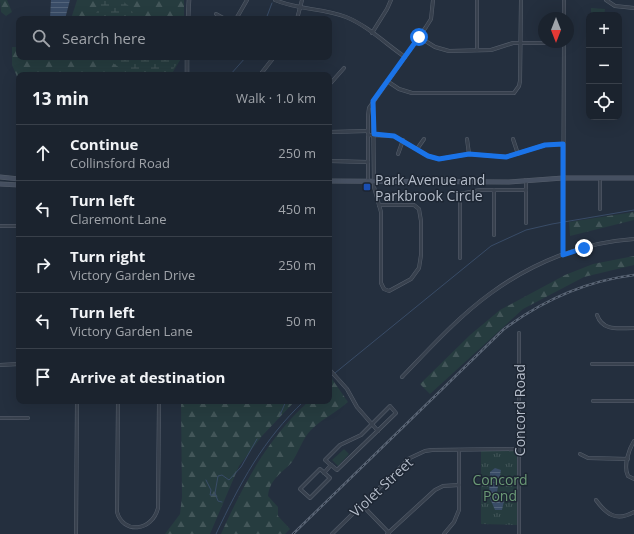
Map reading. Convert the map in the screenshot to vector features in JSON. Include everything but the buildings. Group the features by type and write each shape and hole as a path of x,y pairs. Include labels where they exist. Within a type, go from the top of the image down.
{"main road":[{"path":"0,177 16,179"},
{"path":"332,181 634,178"},
{"path":"0,184 16,185"}],"street":[{"path":"188,0 188,16"},
{"path":"238,16 247,0"},
{"path":"275,0 300,8 346,17 372,32 405,57"},
{"path":"298,16 302,0"},
{"path":"372,32 391,0"},
{"path":"368,181 368,116 373,101 431,19 434,0"},
{"path":"477,0 477,50"},
{"path":"387,81 399,89 412,93 514,92 517,90 520,81 521,0"},
{"path":"564,0 564,12"},
{"path":"606,0 615,6 634,8"},
{"path":"216,14 220,16"},
{"path":"419,37 431,45 444,50 491,50 513,43 538,43"},
{"path":"563,255 564,48"},
{"path":"187,60 187,72"},
{"path":"262,72 272,60"},
{"path":"332,82 344,68"},
{"path":"373,101 374,181 376,196 381,212 381,283 384,289 389,291 411,279 419,268 421,255 420,212 414,205 379,205"},
{"path":"332,132 390,135 403,140 428,156 439,159 469,154 497,157 518,154 545,145 563,144"},
{"path":"417,149 424,139"},
{"path":"467,139 469,154"},
{"path":"398,154 403,140"},
{"path":"513,140 518,154"},
{"path":"368,144 374,144"},
{"path":"332,161 368,162"},
{"path":"600,178 600,209"},
{"path":"526,180 526,223"},
{"path":"460,258 460,194 480,190 526,190"},
{"path":"494,190 494,235"},
{"path":"0,226 16,226"},
{"path":"402,377 442,336 490,293 514,277 563,255 591,246 634,239"},
{"path":"597,315 601,323 607,327 634,328"},
{"name":"Concord Road","path":"519,334 519,534"},
{"path":"0,365 16,364"},
{"path":"592,364 634,364"},
{"path":"332,372 346,389 356,407 378,430"},
{"path":"593,401 634,401"},
{"path":"76,534 77,404"},
{"path":"118,404 117,512 126,524 137,529 142,528 151,522 158,508 159,404"},
{"path":"390,406 396,413 378,430 337,470 325,460 340,445 361,434 390,406"},
{"path":"0,418 28,418"},
{"path":"634,440 630,450 626,473 634,480"},
{"name":"Violet Street","path":"332,534 410,458 418,453 432,450 519,450"},
{"path":"444,534 454,522 458,514 459,450"},
{"path":"630,450 634,451"},
{"path":"580,454 588,458 628,459"},
{"path":"324,472 331,465"},
{"path":"320,469 324,472 330,478 310,498 300,489 320,469"},
{"path":"362,505 388,533 434,490 443,486 459,485"},
{"path":"596,500 603,509 612,516 621,517 634,512"}],"green space":[{"path":"0,0 7,0 12,12 6,16 1,12"},
{"path":"77,0 184,0 184,16 72,16"},
{"path":"103,0 114,0 126,3 133,13 139,16 95,16"},
{"path":"591,8 605,9 604,12 591,12"},
{"path":"12,47 16,47 16,60 180,60 173,72 16,72 16,74 12,65"},
{"path":"111,60 180,60 171,72 126,72"},
{"path":"634,212 634,220 570,236 569,222"},
{"path":"634,256 634,265 584,277 523,309 430,394 420,384 470,335 500,310 565,275 593,264"},
{"path":"332,379 348,402 311,430 305,437 292,462 271,485 268,496 278,507 278,516 290,529 285,534 221,534 258,463 269,446 306,404 332,404"},
{"path":"181,404 292,404 262,436 239,466 210,534 165,534 180,514 182,497"},
{"path":"344,449 349,454 338,466 332,460"},
{"name":"Concord Pond","path":"518,450 518,525 481,524 481,451"}],"water":[{"path":"51,0 70,0 66,16 50,16"},
{"path":"495,468 501,470 497,492 504,501 502,510 495,510 489,496 490,472"}],"waterway":[{"path":"267,16 272,3"},
{"path":"233,72 243,60"},
{"path":"335,373 491,246 526,230 634,210"},
{"path":"280,415 285,404"},
{"path":"216,534 234,497 264,447 276,431 301,404"},
{"path":"222,502 218,501 215,493 218,476 222,475 229,480 241,467 257,439"},
{"path":"206,480 211,490 210,495 215,495"}],"railway":[{"path":"293,534 504,329 549,301 565,294 599,282 634,275"}],"place":[{"name":"Park Avenue and Parkbrook Circle","path":"367,187"}],"route":[{"path":"419,37 373,101 374,134 394,136 428,156 439,159 469,154 506,157 545,145 563,144 563,255 584,248"}]}
